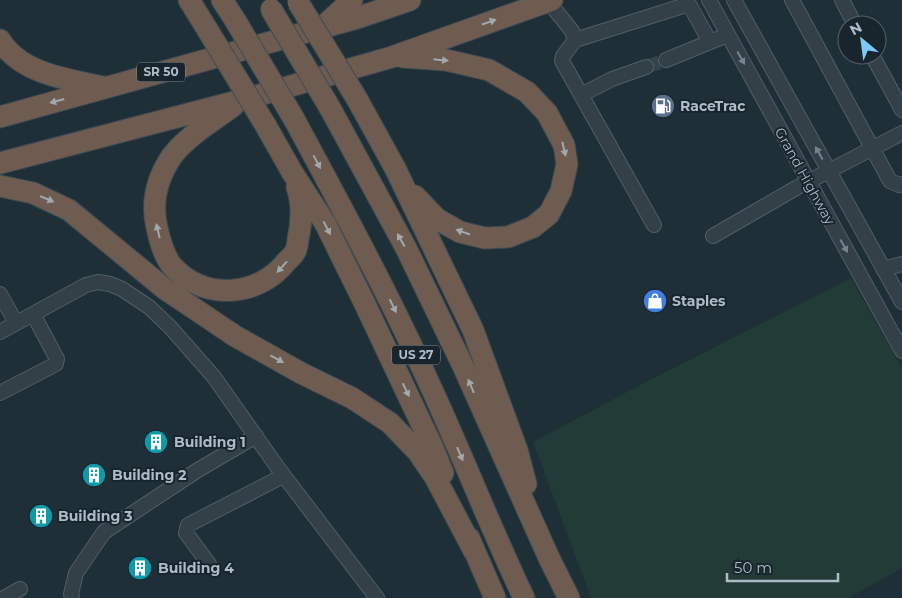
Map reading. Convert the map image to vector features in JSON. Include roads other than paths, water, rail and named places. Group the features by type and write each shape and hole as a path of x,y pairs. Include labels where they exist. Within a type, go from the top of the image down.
{"highway":[{"path":"189,0 325,224 432,446 495,598"},
{"name":"US 27","path":"222,0 294,119 374,266 430,383 501,551 524,598"},
{"path":"323,27 352,0"},
{"name":"SR 50","path":"0,117 323,27 410,0"},
{"path":"298,1 357,98 395,168 473,330 517,450 549,558"},
{"path":"0,163 242,100 392,56 550,1"},
{"name":"US 27","path":"268,4 330,108 406,248 464,368 549,558 569,598"},
{"path":"0,40 5,47 27,65 50,74 105,88"},
{"path":"392,56 446,60 489,70 527,92 547,113 564,145 567,164 561,191 549,214 533,227 508,237 485,238 460,232 437,218 415,196 395,168"},
{"path":"242,100 180,147 172,155 163,171 155,193 156,221 161,244 172,266 187,278 206,288 232,292 258,284 279,271 296,250 302,218 300,197 292,172"},
{"path":"0,186 32,193 69,210 165,290 243,341 352,398 390,423 418,452 435,477 474,551"}],"street":[{"name":"Grand Highway","path":"709,0 902,351"},
{"name":"Grand Highway","path":"734,0 902,302"},
{"path":"792,0 890,181 902,184"},
{"path":"842,0 850,15"},
{"path":"550,1 572,30 575,40"},
{"path":"654,224 562,61 563,56 575,40 689,4 710,42"},
{"path":"666,60 728,35"},
{"path":"877,65 902,110"},
{"path":"581,95 612,78 646,67"},
{"path":"713,236 828,170 902,133"},
{"path":"883,269 902,264"},
{"path":"0,332 86,285 98,282 110,284 136,297 170,327 214,377 283,476 377,598"},
{"path":"0,294 16,324"},
{"path":"0,393 56,364 57,359 33,314"},
{"path":"72,598 71,594 76,573 104,532 198,470 256,436"},
{"path":"209,564 186,533 188,525 283,476"},
{"path":"4,598 20,589"}],"tunnel":[{"path":"646,67 666,60"}],"place":[{"name":"RaceTrac","path":"663,106"},
{"name":"Staples","path":"655,301"},
{"name":"Building 1","path":"156,442"},
{"name":"Building 2","path":"94,475"},
{"name":"Building 3","path":"41,516"},
{"name":"Building 4","path":"140,568"}]}
